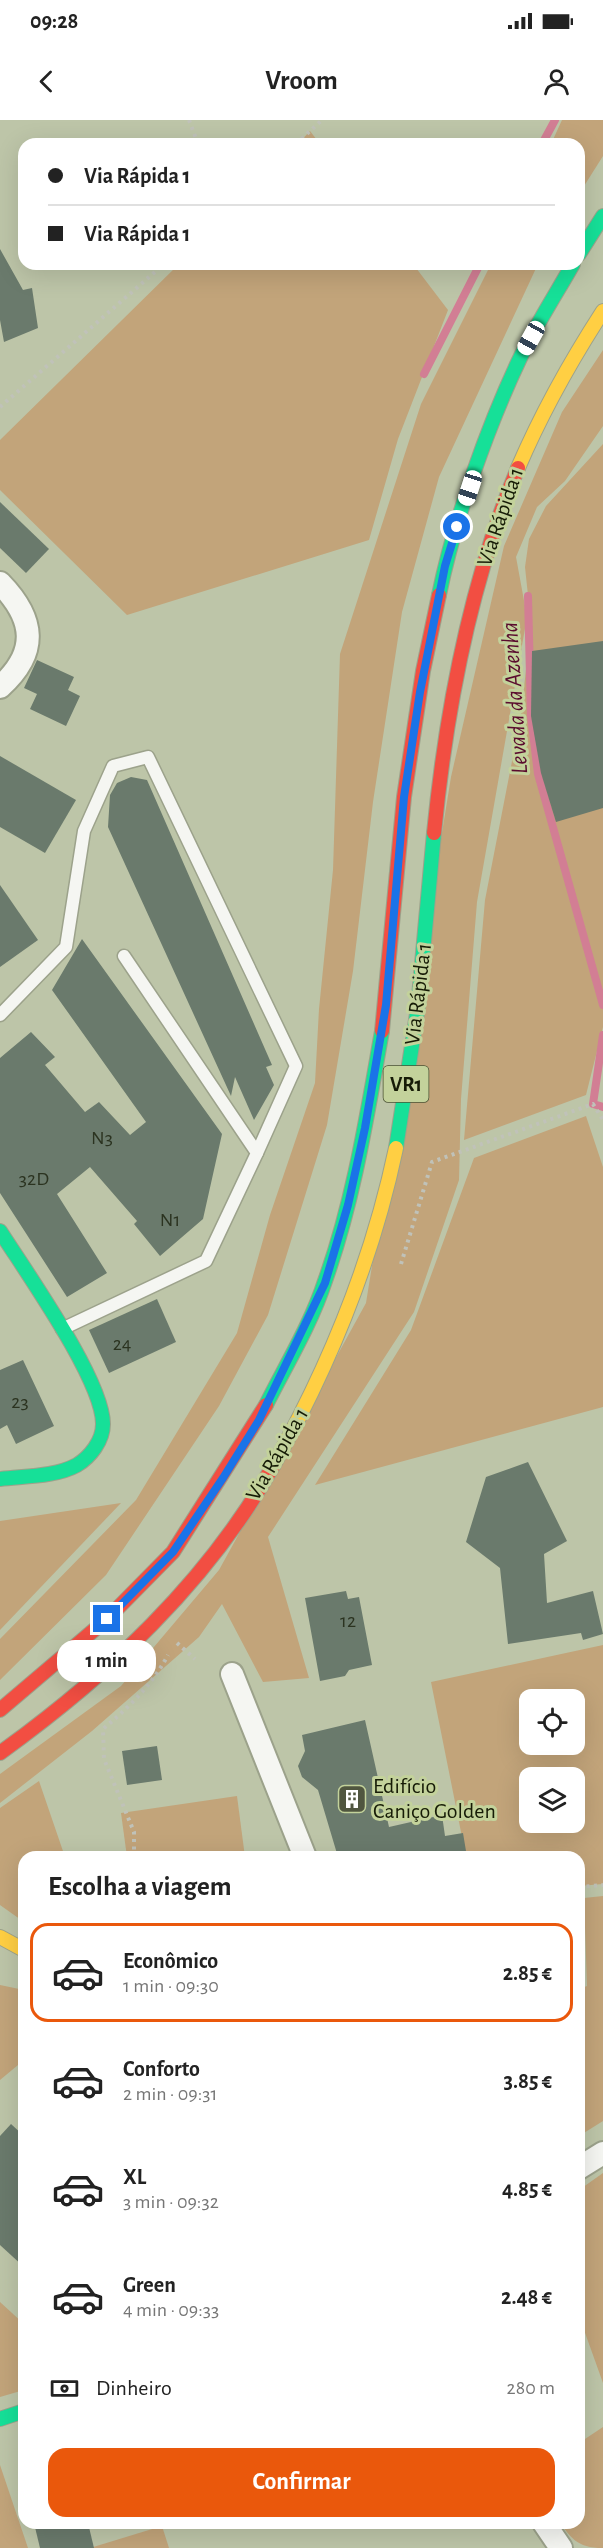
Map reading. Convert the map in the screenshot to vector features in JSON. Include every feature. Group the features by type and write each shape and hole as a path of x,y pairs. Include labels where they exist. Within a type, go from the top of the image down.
{"main road":[{"path":"585,244 603,216"},
{"name":"Via Rápida 1","path":"0,1710 107,1619 173,1552 259,1420 325,1283 348,1205 365,1128 386,1005 404,797 423,670 445,566 483,450 521,356 570,270"},
{"name":"Via Rápida 1","path":"0,1753 36,1727 138,1638 203,1568 256,1493 290,1435 320,1377 341,1328 357,1288 377,1225 398,1138 418,1003 438,799 457,681 480,576 520,458 562,376 603,311"},
{"path":"0,1231 61,1329 99,1401 103,1424 100,1439 92,1453 75,1467 0,1479"},
{"path":"0,1937 18,1947"},
{"path":"0,2419 18,2413"}],"street":[{"path":"0,583 27,620 28,637 23,662 0,687"},
{"path":"231,1674 303,1851"},
{"path":"585,2164 603,2153"},
{"path":"548,2529 560,2548"}],"lane":[{"path":"0,1015 66,947 84,831 114,766 148,757 296,1066 206,1261 61,1329"},
{"path":"124,956 257,1154"}],"path":[{"path":"189,120 196,138"},
{"path":"302,138 322,120"},
{"path":"0,407 157,270"},
{"path":"134,1851 134,1832 104,1758 103,1729 131,1706 158,1673 176,1641"},
{"path":"585,1886 603,1885"}],"shaded area":[{"path":"562,120 603,120 603,156 585,184 585,138 554,138"},
{"path":"310,131 315,138 304,138"},
{"path":"173,270 418,270 448,310 398,439 369,540 127,615 0,490 0,440"},
{"path":"488,270 535,270 439,477 402,612 373,802 353,971 327,1125 268,1315 219,1406 106,1575 0,1680 0,1639 136,1500 237,1333 270,1215 315,1083 319,1009 333,870 340,654 421,404"},
{"path":"603,350 603,426 565,481 537,507 516,557 527,617 477,902 461,1099 459,1180 414,1312 268,1537 309,1678 263,1682 222,1604 199,1637 92,1731 0,1803 0,1774 121,1686 219,1570 366,1303 451,777 504,546 562,412"},
{"path":"603,444 603,1027 586,1095 464,1140 485,900 521,715 531,624 525,567 529,539 546,506"},
{"path":"586,1116 603,1167 603,1407 315,1485 411,1330 474,1158"},
{"path":"121,1503 0,1630 0,1521"},
{"path":"603,1645 603,1884 585,1886 585,1851 465,1851 431,1682"},
{"path":"39,1781 63,1851 18,1851 18,1918 0,1905 0,1808"},
{"path":"237,1796 244,1851 126,1851 121,1813"},
{"path":"603,1896 603,2121 585,2132 585,1987 587,1986 585,1898"},
{"path":"0,1985 18,1989 18,2065 0,2080"},
{"path":"603,2173 603,2383 585,2333 585,2186"},
{"path":"0,2302 18,2318 18,2392 0,2397"},
{"path":"603,2427 603,2548 583,2545 565,2529 585,2529 585,2439"},
{"path":"0,2465 18,2518 18,2529 22,2529 28,2548 0,2548"},
{"path":"152,2529 163,2529 169,2548 90,2548"}],"building":[{"path":"0,249 23,290 32,288 38,328 4,342 0,320"},
{"path":"0,502 49,549 26,573 0,548"},
{"path":"603,641 603,808 556,822 541,773 531,716 532,651"},
{"path":"37,660 74,677 68,690 80,696 66,726 30,709 37,694 24,688"},
{"path":"0,756 76,800 45,853 0,827"},
{"path":"131,777 147,780 272,1065 266,1067 274,1085 254,1120 235,1077 231,1096 108,827 110,795 117,783"},
{"path":"0,885 38,940 0,967"},
{"path":"82,939 222,1134 203,1219 160,1256 134,1224 137,1221 90,1167 57,1194 107,1273 67,1297 0,1193 0,1058 31,1032 55,1057 45,1065 85,1112 99,1102 130,1135 146,1122 52,990"},
{"path":"157,1299 176,1342 109,1373 89,1330"},
{"path":"23,1360 54,1426 16,1444 7,1425 0,1429 0,1370"},
{"path":"528,1462 567,1541 544,1554 547,1603 593,1591 603,1634 583,1640 581,1633 508,1644 500,1568 466,1542 486,1477"},
{"path":"346,1591 348,1599 359,1597 372,1665 349,1670 345,1676 320,1681 305,1598"},
{"name":"Edifício Caniço Golden","path":"365,1720 389,1827 442,1815 445,1836 463,1833 466,1851 336,1851 318,1790 302,1777 298,1766 305,1751 302,1735"},
{"path":"157,1746 162,1780 127,1785 122,1751"},
{"path":"11,2124 18,2130 18,2262 0,2245 0,2136"},
{"path":"35,2529 89,2529 94,2548 40,2548"}],"waterway":[{"path":"545,138 555,120"},
{"path":"424,374 477,270"},
{"name":"Levada da Azenha","path":"528,596 531,716 538,774 603,1005"},
{"name":"Levada da Azenha","path":"603,1035 593,1104 603,1107"}],"traffic: fast":[{"path":"585,244 603,216"},
{"path":"439,595 463,505 496,412 527,344 570,270"},
{"path":"396,1148 418,1007 434,833"},
{"path":"266,1405 313,1313 335,1250 359,1157 382,1031"},
{"path":"0,1231 77,1354 100,1405 103,1424 101,1436 95,1448 77,1465 49,1474 0,1479"},
{"path":"0,2419 18,2413"}],"traffic: slow":[{"path":"518,468 557,388 603,311"},
{"path":"273,1466 313,1390 347,1312 375,1232 396,1148"},
{"path":"0,1937 18,1947"}],"traffic: jam":[{"path":"434,833 445,741 462,648 486,556 518,468"},
{"path":"382,1031 404,797 423,671 439,595"},
{"path":"0,1710 107,1619 173,1552 266,1405"},
{"path":"0,1753 79,1692 152,1624 218,1549 247,1509 273,1466"}],"place":[{"name":"Edifício Caniço Golden","path":"352,1799"}],"route":[{"path":"107,1619 173,1552 223,1478 259,1420 325,1283 348,1205 365,1128 386,1005 404,797 423,670 445,566 457,527"}]}
